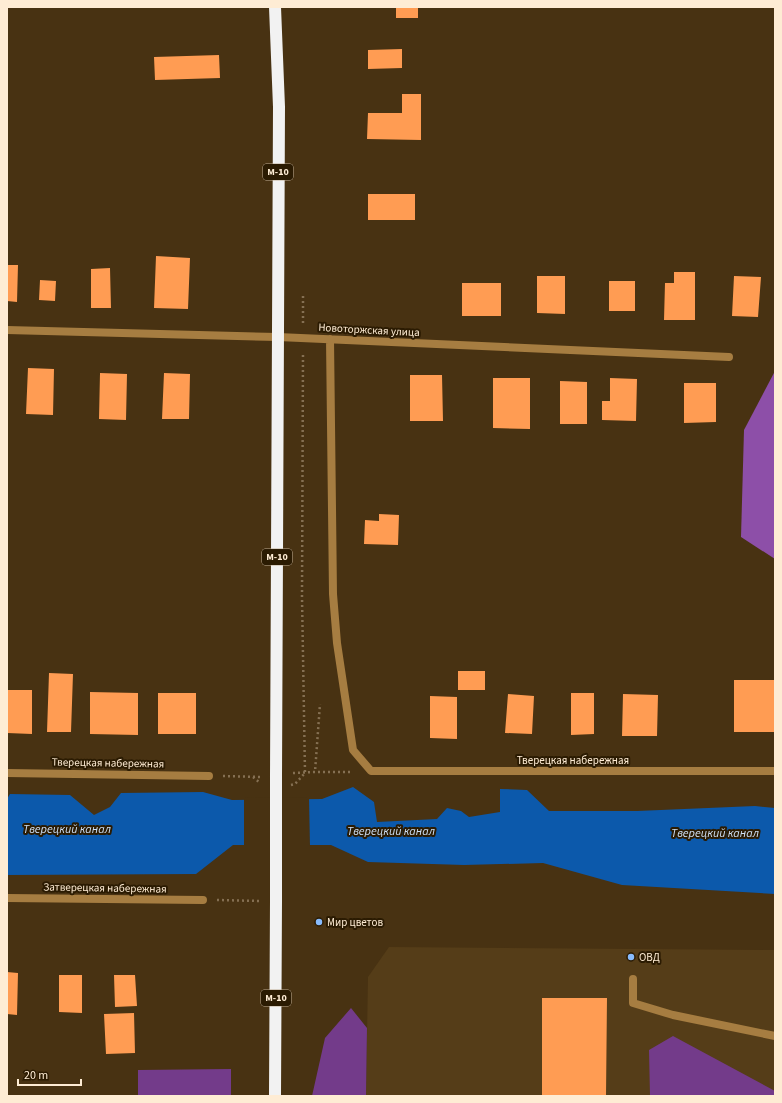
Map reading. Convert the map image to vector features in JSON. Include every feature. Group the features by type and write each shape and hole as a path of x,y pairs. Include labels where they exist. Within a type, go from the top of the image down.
{"highway":[{"name":"М-10","path":"275,1096 279,107 276,7"}],"street":[{"name":"Новоторжская улица","path":"7,330 278,337 729,357"},
{"path":"330,339 334,594 337,643 353,750 371,772"},
{"name":"Тверецкая набережная","path":"371,772 775,772"},
{"name":"Тверецкая набережная","path":"7,773 209,776"},
{"name":"Затверецкая набережная","path":"7,898 203,900"},
{"path":"632,979 634,1003 673,1015 775,1036"}],"path":[{"path":"304,373 302,597 305,772"},
{"path":"315,772 320,704"},
{"path":"315,772 292,772 305,772 315,772 371,772"},
{"path":"209,776 253,777"},
{"path":"203,900 263,901"}],"shaded area":[{"path":"775,371 775,559 741,537 744,430"},
{"path":"389,947 775,950 775,1096 366,1096 368,977"},
{"path":"351,1008 367,1028 366,1096 312,1096 325,1038"},
{"path":"673,1036 775,1091 775,1096 650,1096 649,1050"},
{"path":"231,1069 231,1096 138,1096 138,1070"}],"water":[{"name":"Тверецкий канал","path":"353,787 374,802 377,822 437,819 447,808 461,811 469,817 500,812 500,789 527,790 549,811 637,811 755,806 775,808 775,894 622,885 543,863 464,865 368,862 331,845 233,845 196,874 7,875 7,799 10,794 70,795 94,815 110,807 121,793 203,792 232,800 322,799"}],"pier":[{"path":"309,797 310,847 244,847 244,798"}],"building":[{"path":"396,7 418,7 418,18 396,18"},
{"path":"402,49 402,68 368,69 368,50"},
{"path":"219,55 220,78 155,80 154,57"},
{"path":"402,94 421,94 421,140 367,139 368,113 402,113"},
{"path":"368,194 415,194 415,220 368,220"},
{"path":"156,256 190,258 188,309 154,308"},
{"path":"7,265 18,265 17,302 7,301"},
{"path":"110,268 111,308 91,308 91,269"},
{"path":"674,272 695,272 695,320 664,320 665,283 674,283"},
{"path":"537,276 565,276 565,314 537,313"},
{"path":"734,276 761,277 758,317 732,316"},
{"path":"40,280 56,281 55,301 39,300"},
{"path":"609,281 635,281 635,311 609,311"},
{"path":"462,283 501,283 501,316 462,316"},
{"path":"28,368 54,369 53,415 26,414"},
{"path":"100,373 127,374 126,420 99,419"},
{"path":"164,373 190,374 189,419 162,419"},
{"path":"410,375 442,375 443,421 410,421"},
{"path":"493,378 530,378 530,429 493,428"},
{"path":"610,378 637,379 636,421 602,420 602,401 610,401"},
{"path":"560,381 587,382 587,424 560,424"},
{"path":"684,383 716,383 716,422 684,423"},
{"path":"379,514 399,515 398,545 364,544 365,520 379,521"},
{"path":"458,671 485,671 485,690 458,690"},
{"path":"49,673 73,674 71,732 47,732"},
{"path":"734,680 775,680 775,732 734,732"},
{"path":"7,690 32,690 32,734 7,733"},
{"path":"90,692 138,693 138,735 90,734"},
{"path":"158,693 196,693 196,734 158,734"},
{"path":"571,693 594,693 594,734 571,735"},
{"path":"508,694 534,696 532,734 505,733"},
{"path":"623,694 658,695 657,736 622,736"},
{"path":"430,696 457,697 457,739 430,738"},
{"path":"7,972 18,973 17,1015 7,1014"},
{"path":"59,975 82,975 82,1013 59,1012"},
{"path":"114,975 135,975 137,1006 115,1007"},
{"path":"542,998 607,998 606,1096 542,1096"},
{"path":"134,1013 135,1053 106,1054 104,1014"}],"place":[{"name":"Мир цветов","path":"319,922"},
{"name":"ОВД","path":"631,957"}]}
